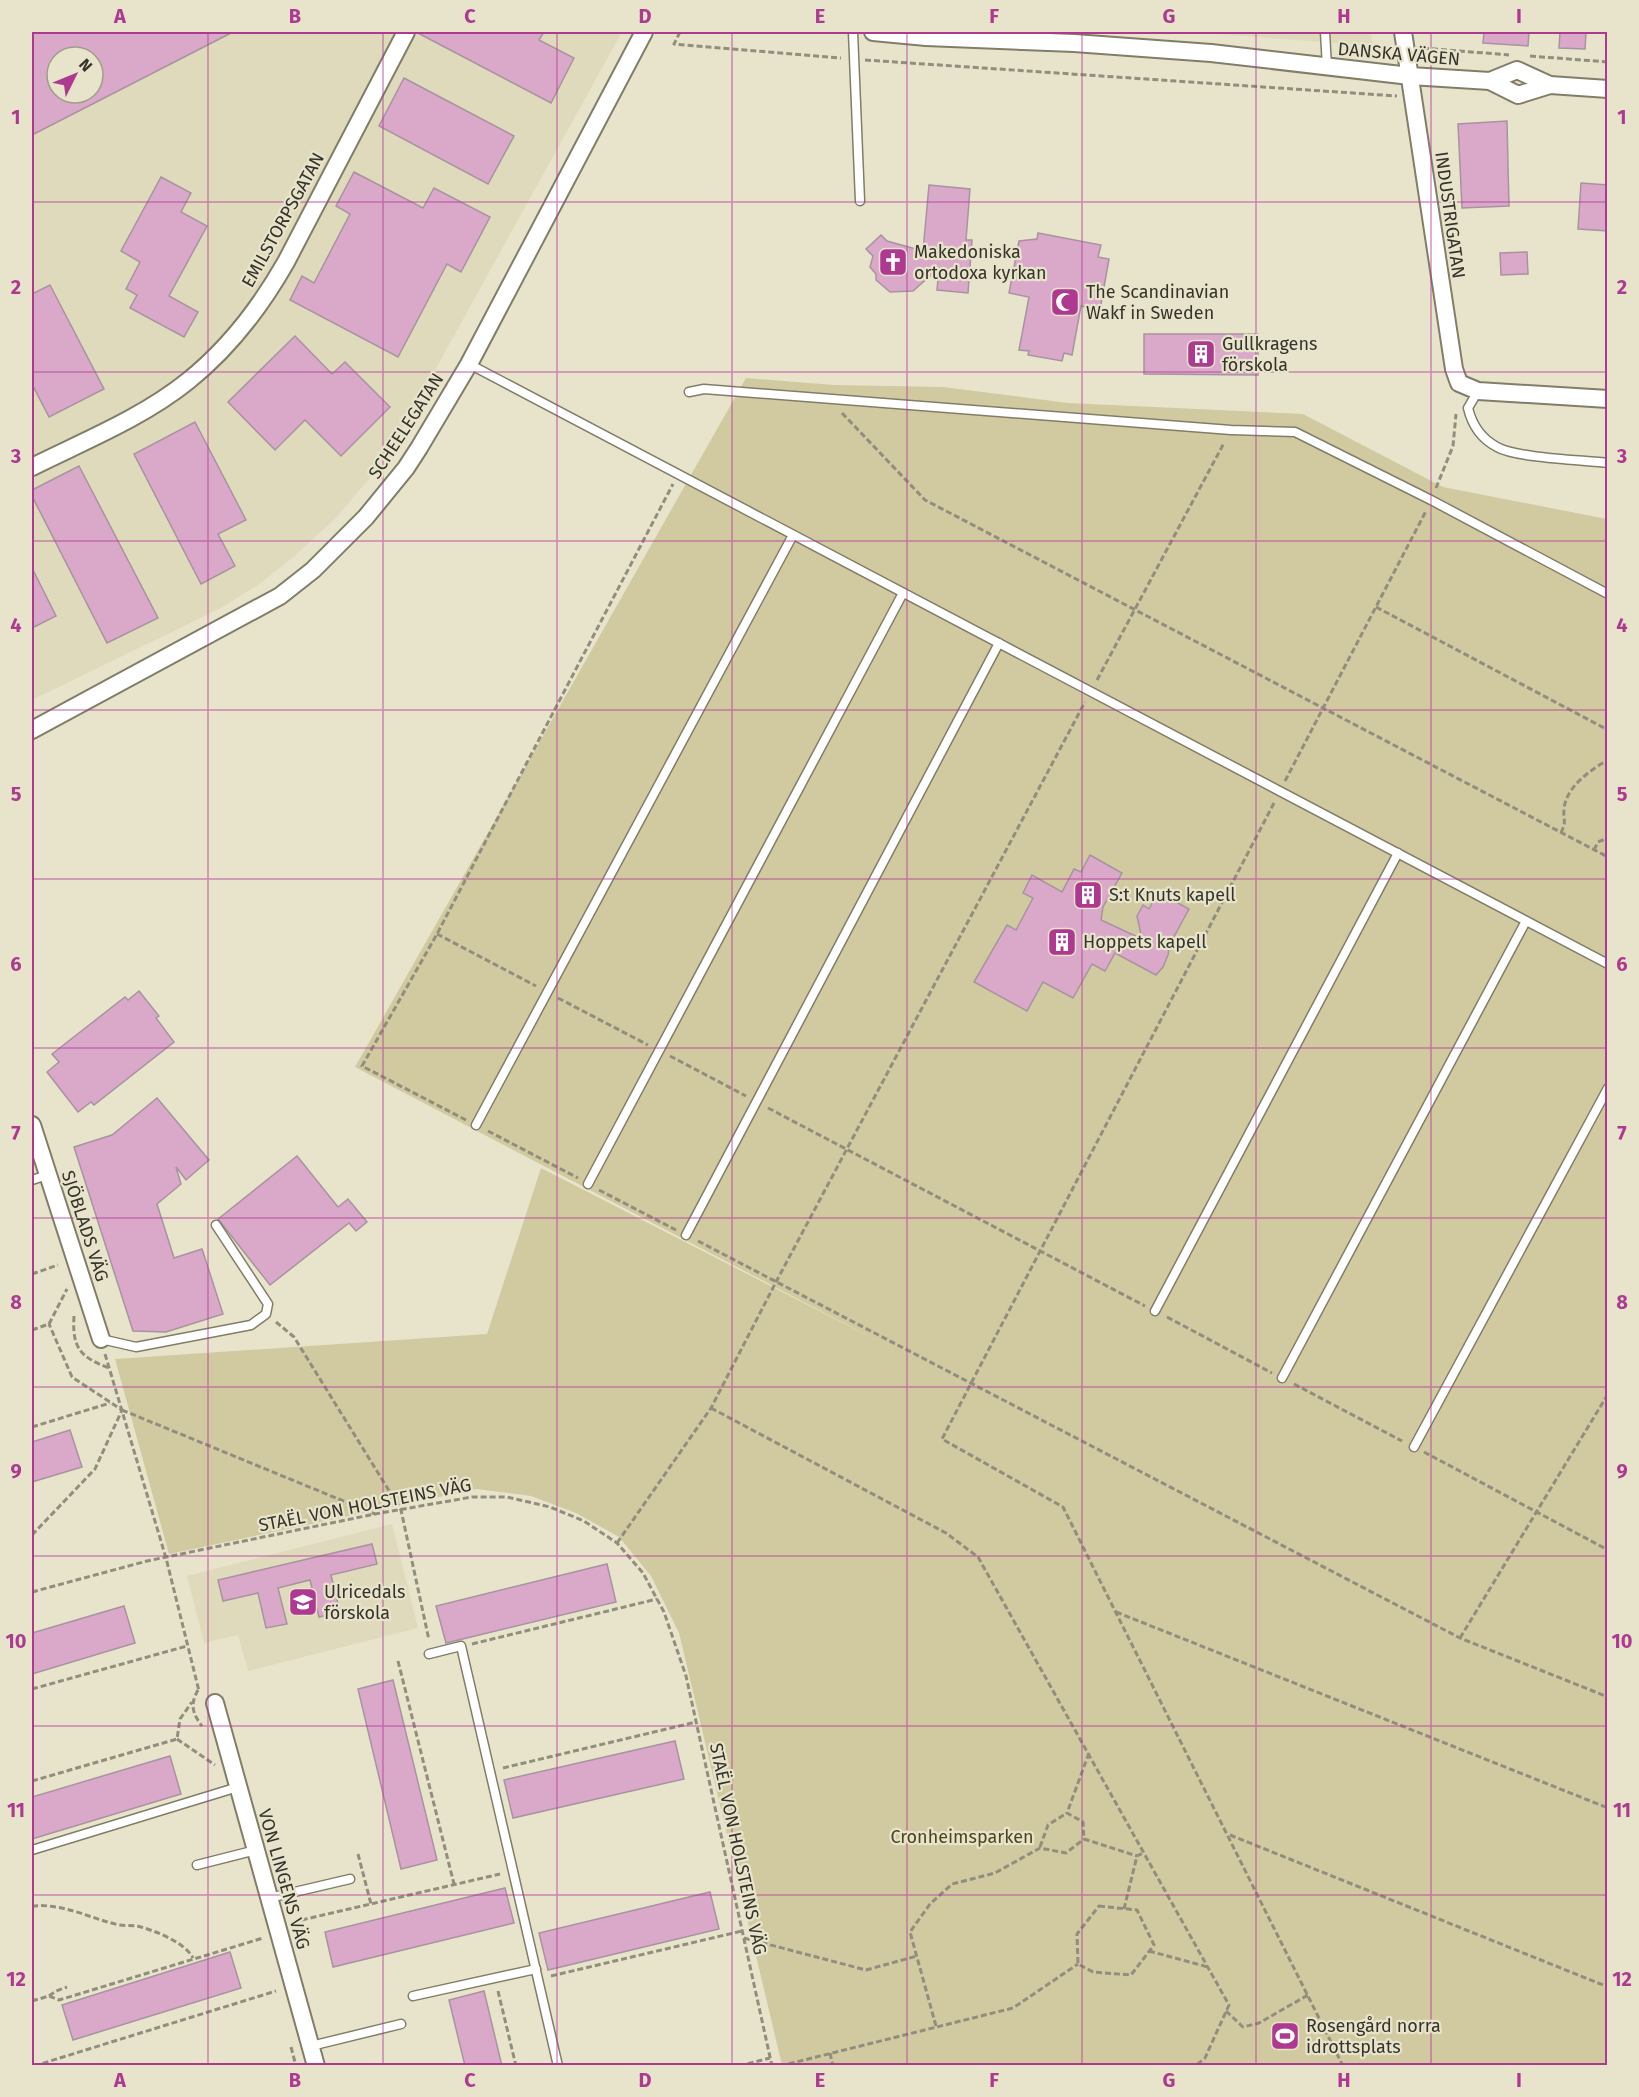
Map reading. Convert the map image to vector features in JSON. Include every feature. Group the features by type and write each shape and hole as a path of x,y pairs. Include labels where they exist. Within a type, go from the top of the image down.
{"street":[{"name":"EMILSTORPSGATAN","path":"32,467 152,405 187,381 234,335 274,284 406,32"},
{"name":"SCHEELEGATAN","path":"32,730 280,596 313,570 366,517 406,468 470,364 644,32"},
{"name":"DANSKA VÄGEN","path":"873,32 1154,49 1410,76 1490,81 1518,95 1550,85 1608,89"},
{"name":"INDUSTRIGATAN","path":"1404,32 1454,369 1459,382 1478,391"},
{"path":"1478,391 1608,399"},
{"name":"SJÖBLADS VÄG","path":"32,1125 39,1177 101,1339"},
{"name":"VON LINGENS VÄG","path":"215,1703 316,2066"}],"lane":[{"path":"853,32 860,201"},
{"path":"1325,32 1327,67"},
{"path":"470,364 1608,964"},
{"path":"689,392 704,389 1231,430 1295,432 1431,500 1608,594"},
{"path":"1478,391 1468,408 1472,423 1498,448 1517,453 1608,463"},
{"path":"476,1125 793,534"},
{"path":"588,1184 903,592"},
{"path":"686,1235 999,643"},
{"path":"1155,1311 1398,853"},
{"path":"1282,1378 1526,921"},
{"path":"1414,1447 1608,1088"},
{"path":"101,1339 136,1347 251,1324 266,1314 268,1304 216,1225"},
{"path":"429,1654 461,1646 558,2066"},
{"path":"32,1850 238,1787"},
{"path":"197,1865 256,1850"},
{"path":"269,1898 350,1879"},
{"path":"413,1996 536,1969"},
{"path":"311,2046 400,2024"}],"path":[{"path":"680,32 674,44 853,59 1413,98"},
{"path":"828,398 925,500 1608,857"},
{"path":"1343,2066 1062,1507 942,1439 1431,500 1453,446 1456,412"},
{"path":"617,1544 711,1408 1231,430"},
{"path":"678,474 437,934 362,1066 1460,1638 1608,1697"},
{"path":"1376,607 1608,730"},
{"path":"1562,833 1566,821 1564,809 1573,787 1596,766 1608,760"},
{"path":"1594,850 1598,842 1608,838"},
{"path":"437,934 1608,1550"},
{"path":"32,1274 60,1265"},
{"path":"32,1330 49,1324 67,1289"},
{"path":"266,1314 294,1337 401,1510 429,1634 429,1654"},
{"path":"49,1324 72,1377 122,1410 375,1514"},
{"path":"109,1368 166,1558 198,1690 215,1703"},
{"path":"1460,1638 1608,1394"},
{"path":"32,1427 111,1402"},
{"path":"711,1408 946,1533 978,1557 1229,2005 1205,2058 1195,2066"},
{"path":"32,1535 95,1469 122,1410"},
{"name":"STAËL VON HOLSTEINS VÄG","path":"32,1592 147,1561 375,1514 472,1497 507,1497 550,1507 584,1521 617,1544 643,1573 664,1612 686,1676 772,2066"},
{"path":"461,1646 657,1599"},
{"path":"1114,1612 1608,1808"},
{"path":"32,1689 187,1646"},
{"path":"398,1661 454,1884"},
{"path":"177,1739 180,1719 192,1702"},
{"path":"490,1772 696,1722"},
{"path":"177,1739 218,1768"},
{"path":"32,1781 177,1739"},
{"path":"1040,1848 1048,1825 1067,1813 1089,1753"},
{"path":"1067,1813 1083,1822 1084,1839"},
{"path":"1228,1835 1608,1987"},
{"path":"1084,1839 1137,1856 1144,1853"},
{"path":"937,2027 910,1932 930,1904 952,1884 995,1873 1040,1848 1066,1852 1084,1839"},
{"path":"1124,1909 1137,1856"},
{"path":"291,1922 513,1871"},
{"path":"32,1906 52,1906 119,1925 147,1929 190,1950 193,1959"},
{"path":"1099,1906 1137,1910 1154,1945 1131,1975 1093,1972 1078,1964 1077,1935 1099,1906"},
{"path":"538,1979 742,1931"},
{"path":"49,1996 59,2000 263,1938"},
{"path":"744,1938 866,1970 917,1956"},
{"path":"1149,1951 1208,1967"},
{"path":"780,2066 1012,2008 1078,1964"},
{"path":"495,1978 516,2066"},
{"path":"32,2001 68,1987"},
{"path":"34,2066 276,1991"},
{"path":"1226,2011 1243,2027 1259,2023 1308,1995"},
{"path":"830,2053 833,2066"},
{"path":"739,2066 770,2058"}],"shaded area":[{"path":"32,32 622,32 398,437 369,479 335,519 290,560 259,584 221,608 32,700"},
{"path":"1192,32 1371,32 1373,46"},
{"name":"Ulricedals förskola","path":"392,1524 418,1628 248,1671 238,1635 204,1643 187,1576"}],"green space":[{"name":"Cronheimsparken","path":"746,378 834,385 943,387 1068,403 1303,414 1443,487 1607,519 1607,2065 782,2065 679,1633 651,1576 619,1537 576,1513 531,1496 477,1489 169,1554 115,1359 487,1334 541,1168 882,1343 355,1067"}],"building":[{"path":"32,32 233,32 105,98 105,45 45,45 45,105 91,105 32,135"},
{"path":"416,32 544,32 539,40 574,58 551,103"},
{"path":"1484,32 1529,32 1528,46 1483,43"},
{"path":"1560,32 1586,32 1585,49 1559,48"},
{"path":"404,78 514,136 488,184 379,126"},
{"path":"1507,121 1509,206 1462,208 1458,124"},
{"path":"354,172 423,208 434,188 490,217 461,272 447,264 398,357 290,300 302,276 314,283 350,214 336,206"},
{"path":"161,177 191,193 181,212 207,226 169,296 198,312 184,337 130,308 137,295 126,289 140,262 121,251"},
{"path":"1581,183 1608,185 1608,231 1578,229"},
{"path":"929,185 970,189 966,240 972,240 968,293 937,290 939,268 913,291 890,292 876,280 876,274 870,267 873,256 866,249 881,235 887,241 923,251"},
{"name":"The Scandinavian Wakf in Sweden","path":"1038,233 1101,245 1098,257 1109,259 1100,310 1081,306 1072,355 1064,353 1062,361 1028,355 1029,351 1019,350 1029,297 1009,293 1019,241 1037,239"},
{"path":"1527,252 1528,274 1501,275 1500,253"},
{"path":"50,285 104,389 49,417 32,384 32,294"},
{"name":"Gullkragens förskola","path":"1144,334 1258,334 1258,375 1144,374"},
{"path":"295,336 332,374 345,362 390,407 341,456 305,420 275,450 228,402"},
{"path":"195,422 246,520 218,534 235,566 201,584 134,454"},
{"path":"79,466 158,618 107,643 32,496 32,490"},
{"path":"32,568 56,616 32,628"},
{"path":"1090,855 1122,873 1103,907 1101,920 1142,939 1137,916 1143,905 1149,909 1158,892 1189,909 1170,944 1163,967 1156,975 1115,953 1105,971 1092,964 1073,998 1043,982 1027,1011 974,982 1007,925 1016,930 1033,898 1023,893 1032,875 1062,892 1074,869 1081,872"},
{"path":"139,991 159,1016 156,1018 174,1042 94,1105 91,1102 78,1112 47,1072 59,1062 52,1054 125,997 128,1000"},
{"path":"157,1098 209,1160 186,1180 176,1167 181,1184 157,1204 174,1258 202,1249 223,1314 166,1332 133,1331 74,1147 112,1135"},
{"path":"297,1156 338,1207 348,1199 367,1222 356,1231 349,1223 270,1285 218,1219"},
{"path":"70,1430 82,1467 32,1482 32,1442"},
{"path":"372,1544 377,1564 331,1575 340,1612 319,1617 310,1580 278,1588 287,1624 266,1628 258,1593 223,1601 218,1580"},
{"path":"607,1564 616,1602 446,1643 436,1606"},
{"path":"124,1606 135,1643 32,1674 32,1633"},
{"path":"393,1680 437,1860 401,1869 358,1689"},
{"path":"675,1741 684,1779 513,1818 504,1780"},
{"path":"170,1756 181,1794 32,1839 32,1797"},
{"path":"505,1888 514,1923 333,1967 325,1932"},
{"path":"710,1892 719,1929 548,1970 539,1933"},
{"path":"230,1952 241,1988 73,2040 62,2005"},
{"path":"484,1991 502,2066 465,2066 449,2000"}],"place":[{"name":"Makedoniska ortodoxa kyrkan","path":"893,262"},
{"name":"The Scandinavian Wakf in Sweden","path":"1065,302"},
{"name":"Gullkragens förskola","path":"1201,354"},
{"name":"S:t Knuts kapell","path":"1088,895"},
{"name":"Hoppets kapell","path":"1062,942"},
{"name":"Ulricedals förskola","path":"303,1602"},
{"name":"Rosengård norra idrottsplats","path":"1285,2036"}]}
